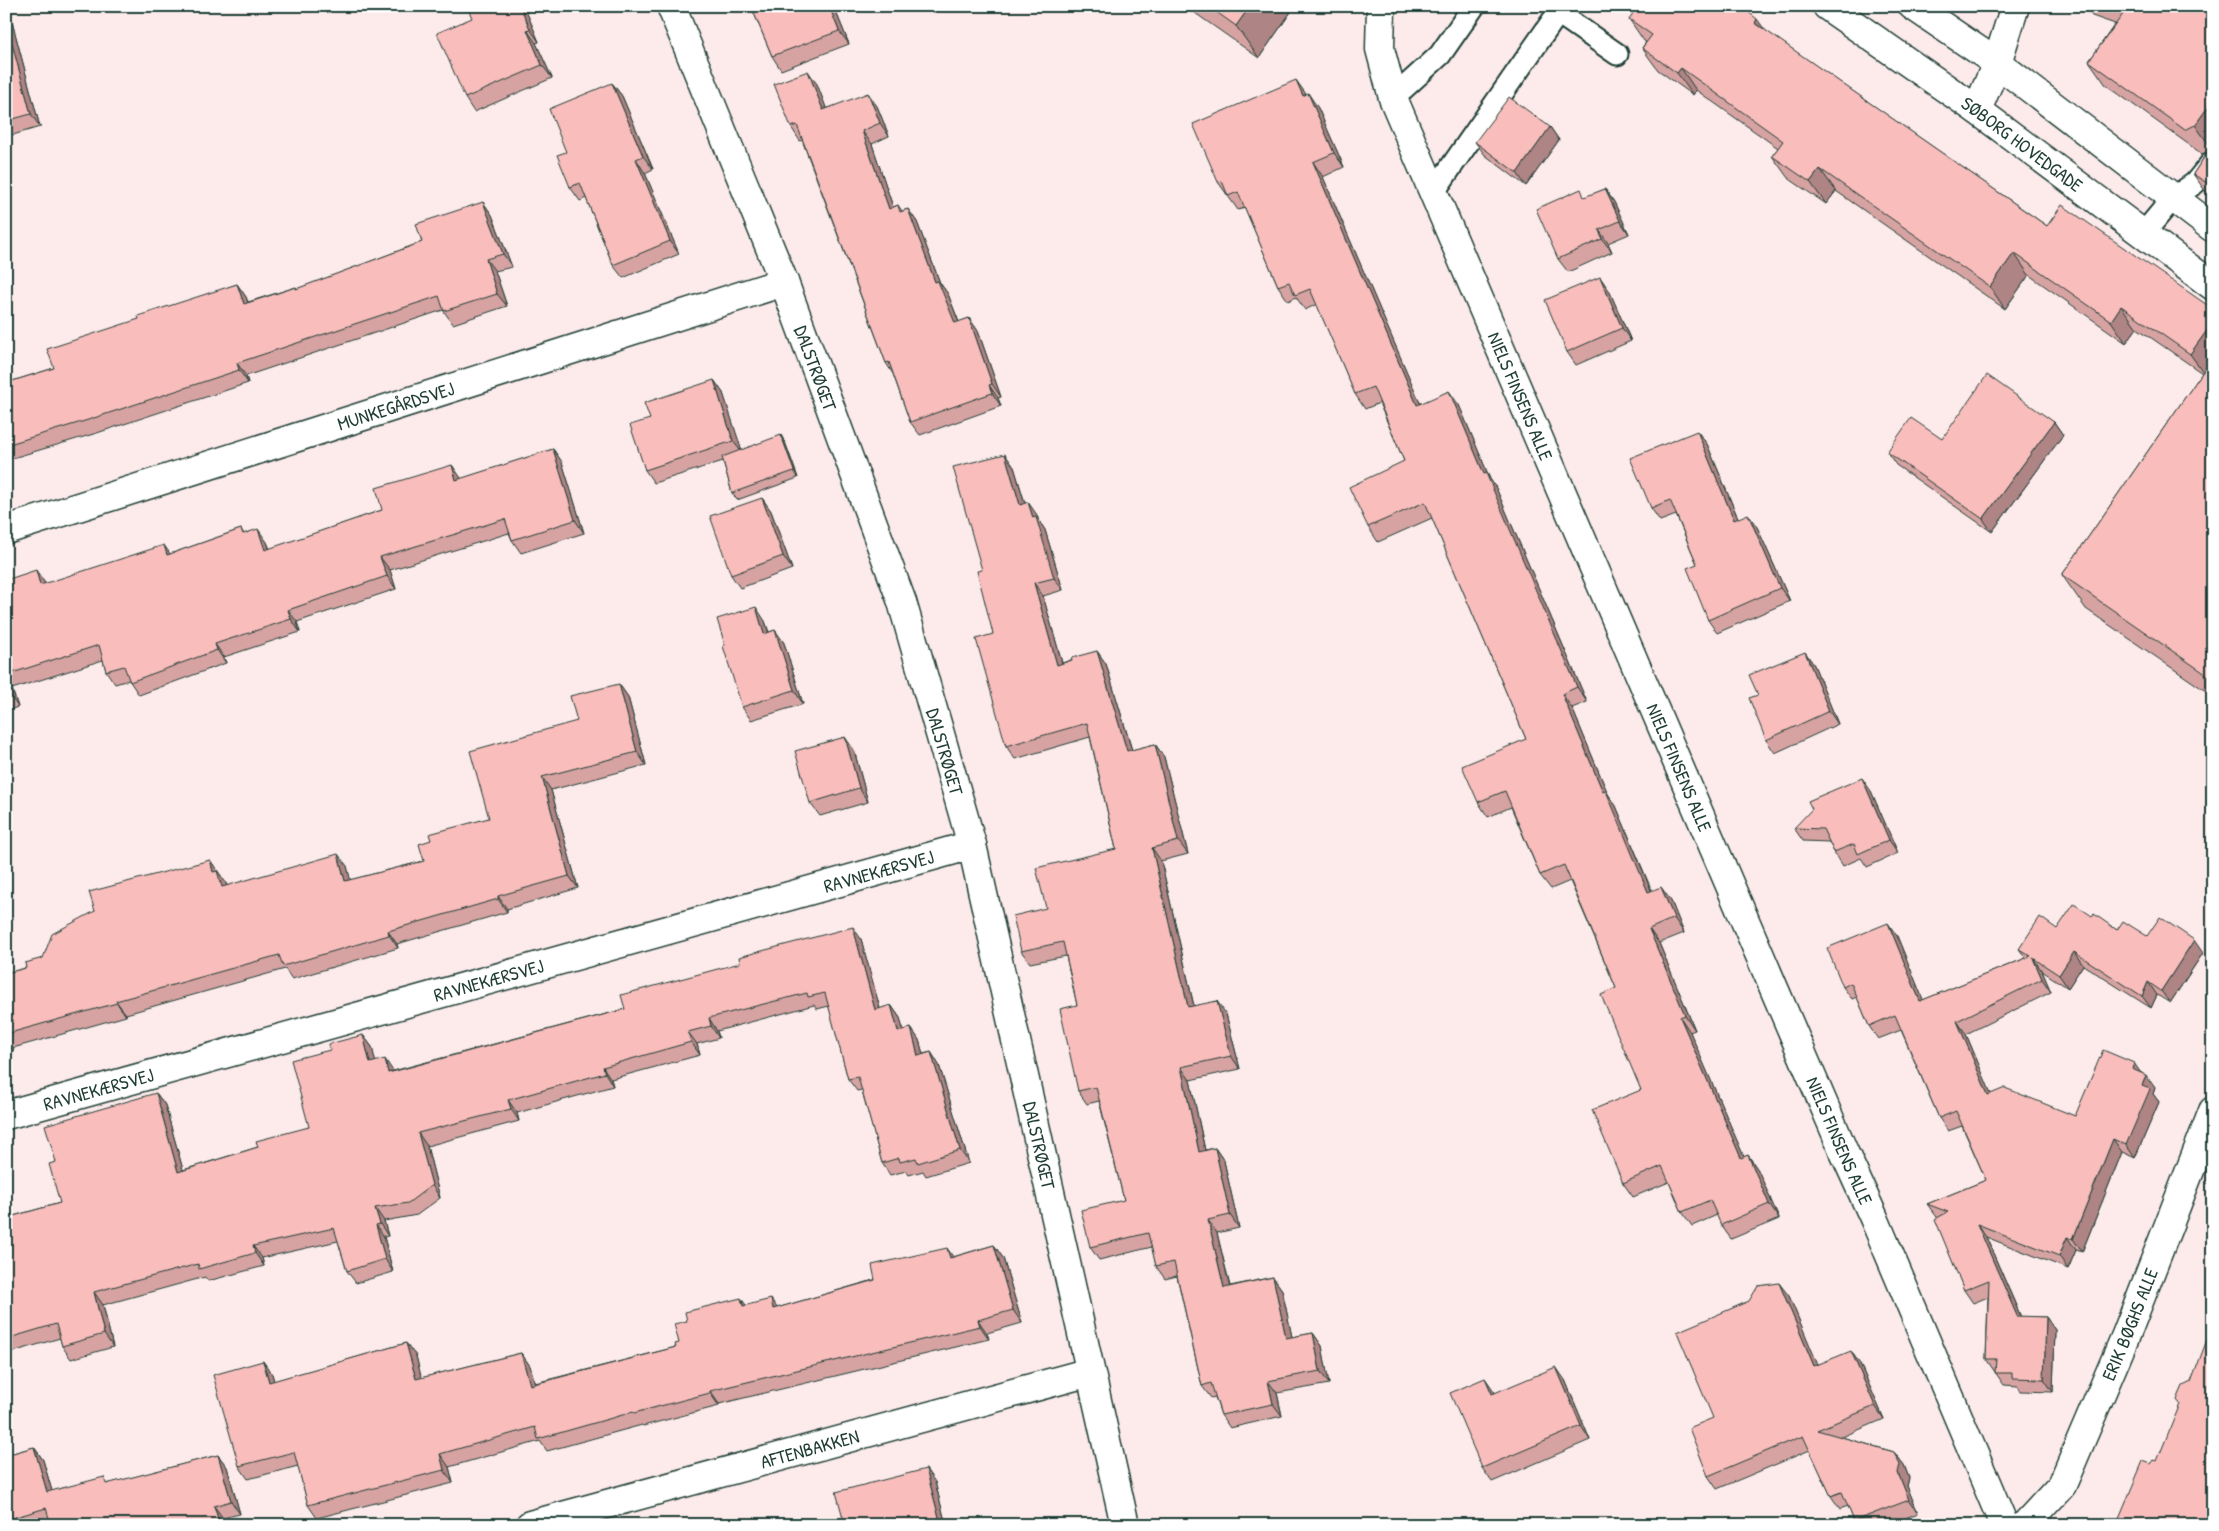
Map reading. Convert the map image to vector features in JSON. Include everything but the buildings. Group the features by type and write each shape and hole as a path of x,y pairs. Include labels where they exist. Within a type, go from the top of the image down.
{"street":[{"name":"DALSTRØGET","path":"671,6 784,282 902,602 972,845 1125,1525"},
{"name":"NIELS FINSENS ALLE","path":"1381,6 1380,49 1393,98 2004,1525"},
{"name":"SØBORG HOVEDGADE","path":"1827,6 1977,110 2213,286"},
{"path":"1913,6 1997,63 2213,228"},
{"path":"1977,110 1997,63 2015,6"},
{"name":"MUNKEGÅRDSVEJ","path":"6,530 784,282"},
{"name":"RAVNEKÆRSVEJ","path":"6,1115 972,845"},
{"name":"ERIK BØGHS ALLE","path":"2025,1525 2062,1485 2126,1335 2213,1111"},
{"name":"AFTENBAKKEN","path":"530,1525 1090,1372"}],"lane":[{"path":"1393,98 1440,55 1474,6"},
{"path":"1433,193 1558,13 1617,54"},
{"path":"2143,234 2172,198 2195,183 2213,161"}]}
